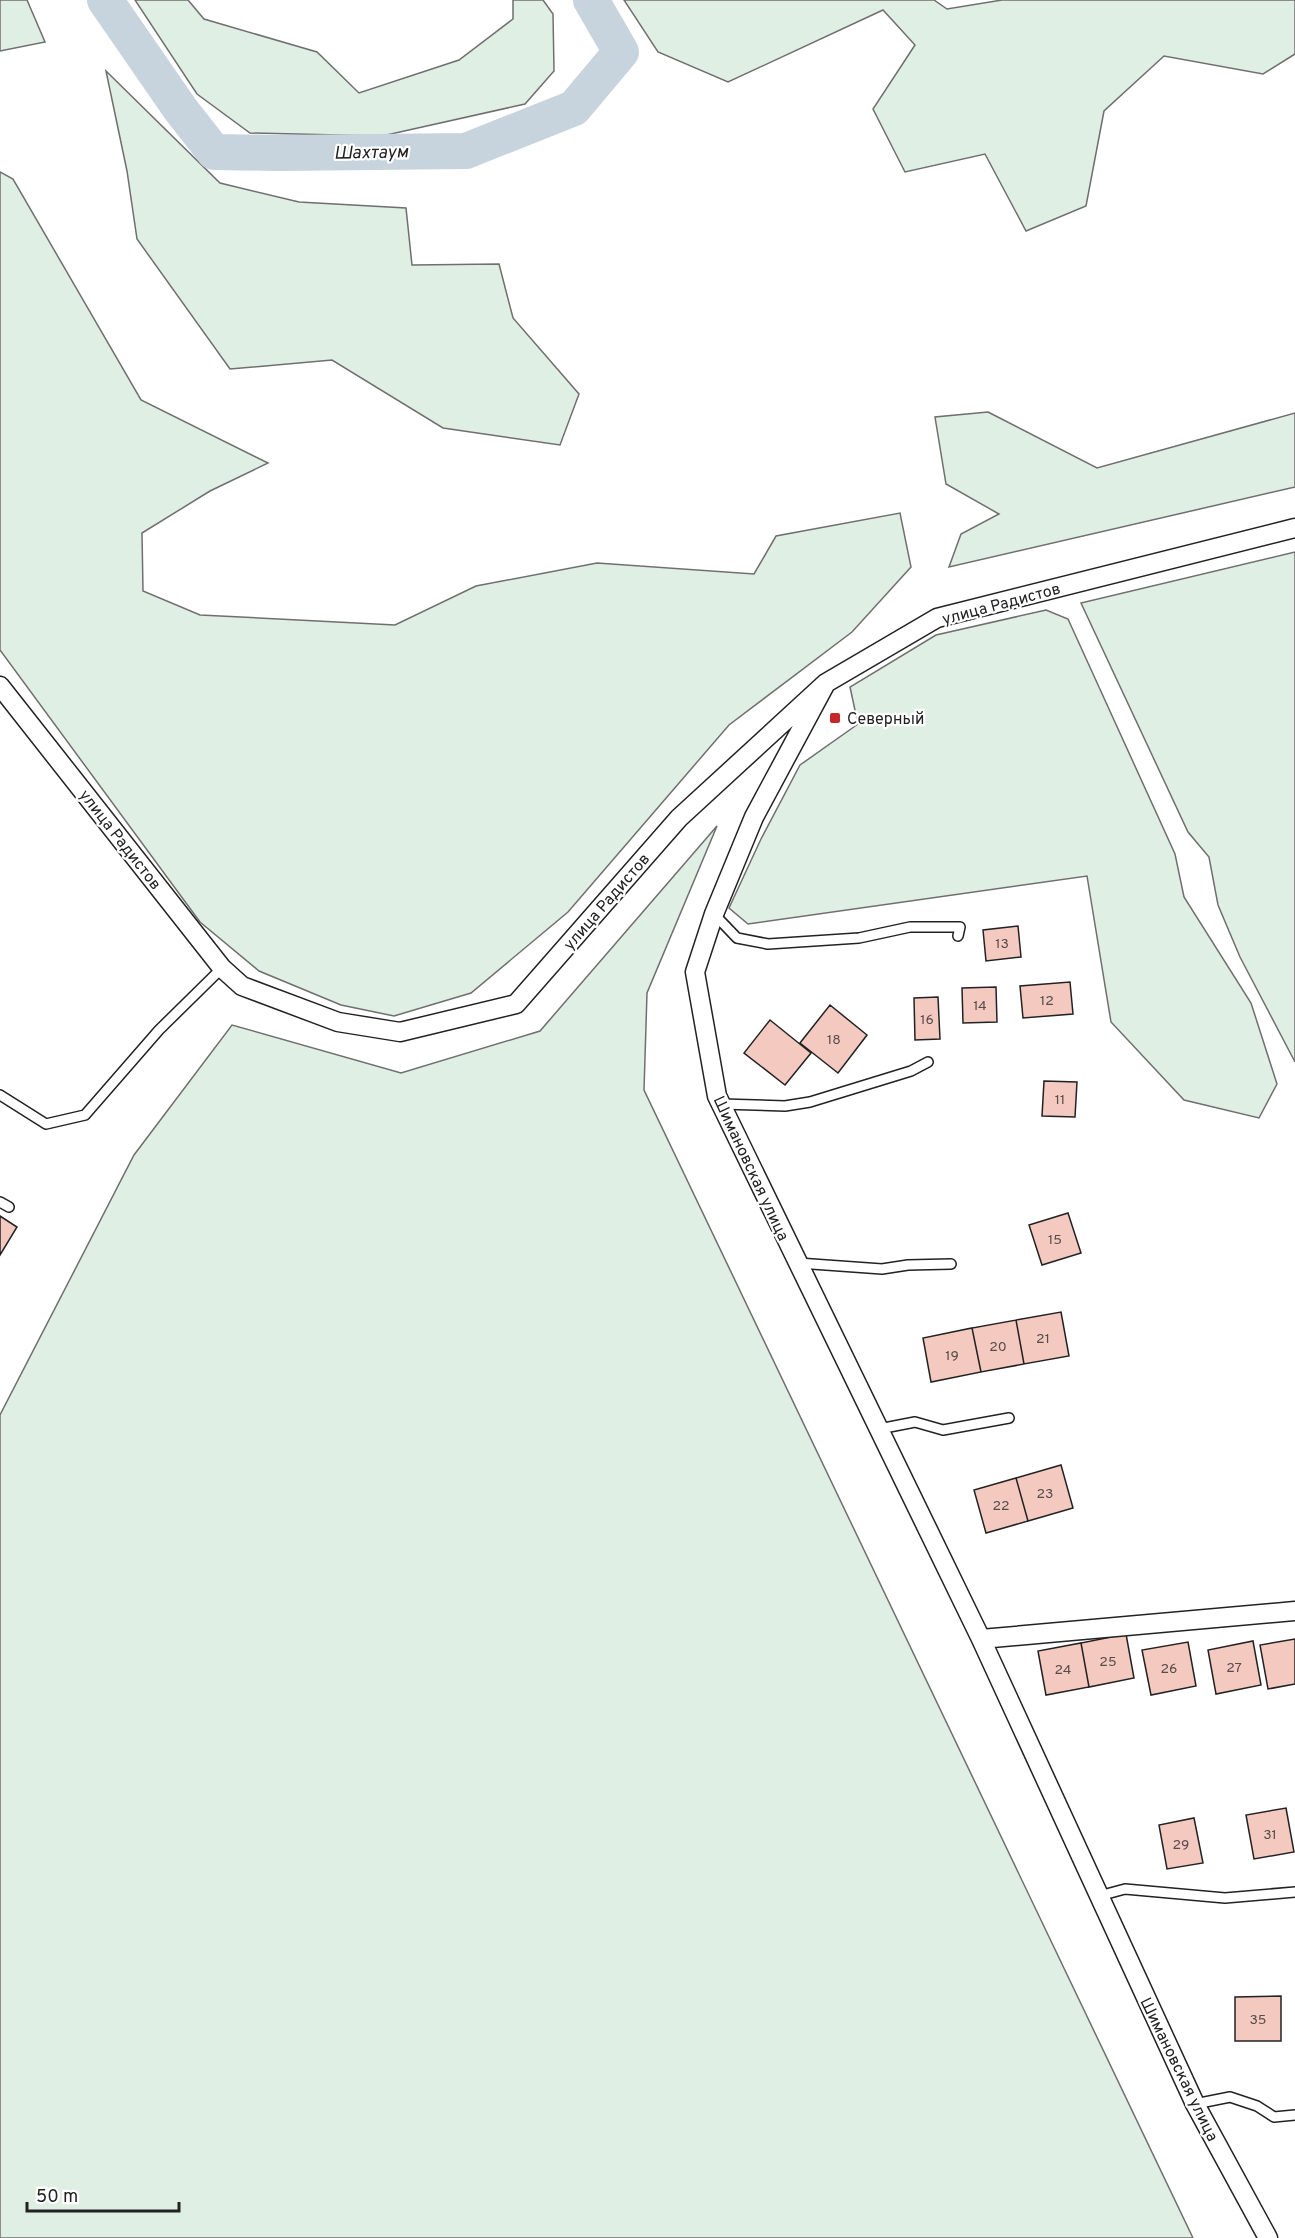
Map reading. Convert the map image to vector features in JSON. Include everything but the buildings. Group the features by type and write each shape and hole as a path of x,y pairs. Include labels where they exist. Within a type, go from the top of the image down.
{"street":[{"name":"улица Радистов","path":"0,686 222,968 242,986 338,1022 400,1032 516,1004 679,818 826,683 937,618 1295,528"},
{"name":"Шимановская улица","path":"826,683 754,817 714,914 695,972 717,1096 981,1639 1195,2104 1268,2238"},
{"path":"981,1639 1295,1611"}],"lane":[{"path":"714,914 737,938 768,944 859,938 910,927 960,927 958,936"},
{"path":"0,1095 46,1124 85,1115 159,1030 222,968"},
{"path":"721,1104 785,1106 810,1102 911,1071 928,1062"},
{"path":"0,1202 9,1208"},
{"path":"798,1263 882,1269 908,1265 951,1264"},
{"path":"879,1429 915,1422 943,1430 1009,1418"},
{"path":"1099,1896 1125,1889 1225,1898 1295,1892"},
{"path":"1195,2104 1230,2097 1257,2106 1274,2117 1295,2115"}],"green space":[{"path":"0,0 27,0 45,42 0,51"},
{"path":"135,0 188,0 204,19 317,52 359,93 459,60 513,19 513,0 543,0 553,14 554,71 525,104 382,136 250,133 197,94"},
{"path":"624,0 934,0 947,9 1002,0 1295,0 1295,54 1263,74 1164,56 1104,111 1086,206 1026,231 985,154 905,172 873,109 915,45 883,10 728,82 658,52"},
{"path":"106,71 220,183 299,202 406,208 412,265 499,264 513,318 579,394 560,445 443,428 332,360 230,369 137,239 127,171"},
{"path":"0,172 13,179 141,400 268,463 210,491 142,533 143,591 200,615 395,625 476,586 597,563 754,574 776,536 900,513 911,567 852,632 729,725 568,912 471,993 394,1016 341,1005 259,971 200,922 0,650"},
{"path":"988,412 1097,468 1295,413 1295,487 949,567 961,534 999,514 946,484 935,417"},
{"path":"1295,552 1295,1062 1240,957 1218,905 1209,857 1188,832 1081,603"},
{"path":"1046,610 1068,619 1175,854 1184,897 1251,1003 1277,1084 1259,1118 1184,1100 1111,1022 1087,876 748,924 729,908 761,839 800,765 858,724 850,687 936,635"},
{"path":"717,826 647,993 644,1090 1193,2238 0,2238 0,1415 134,1155 232,1025 401,1073 540,1031"}],"waterway":[{"name":"Шахтаум","path":"105,0 181,110 214,152 279,153 466,151 574,108 621,52 591,0"}],"place":[{"name":"Северный","path":"835,718"}]}
